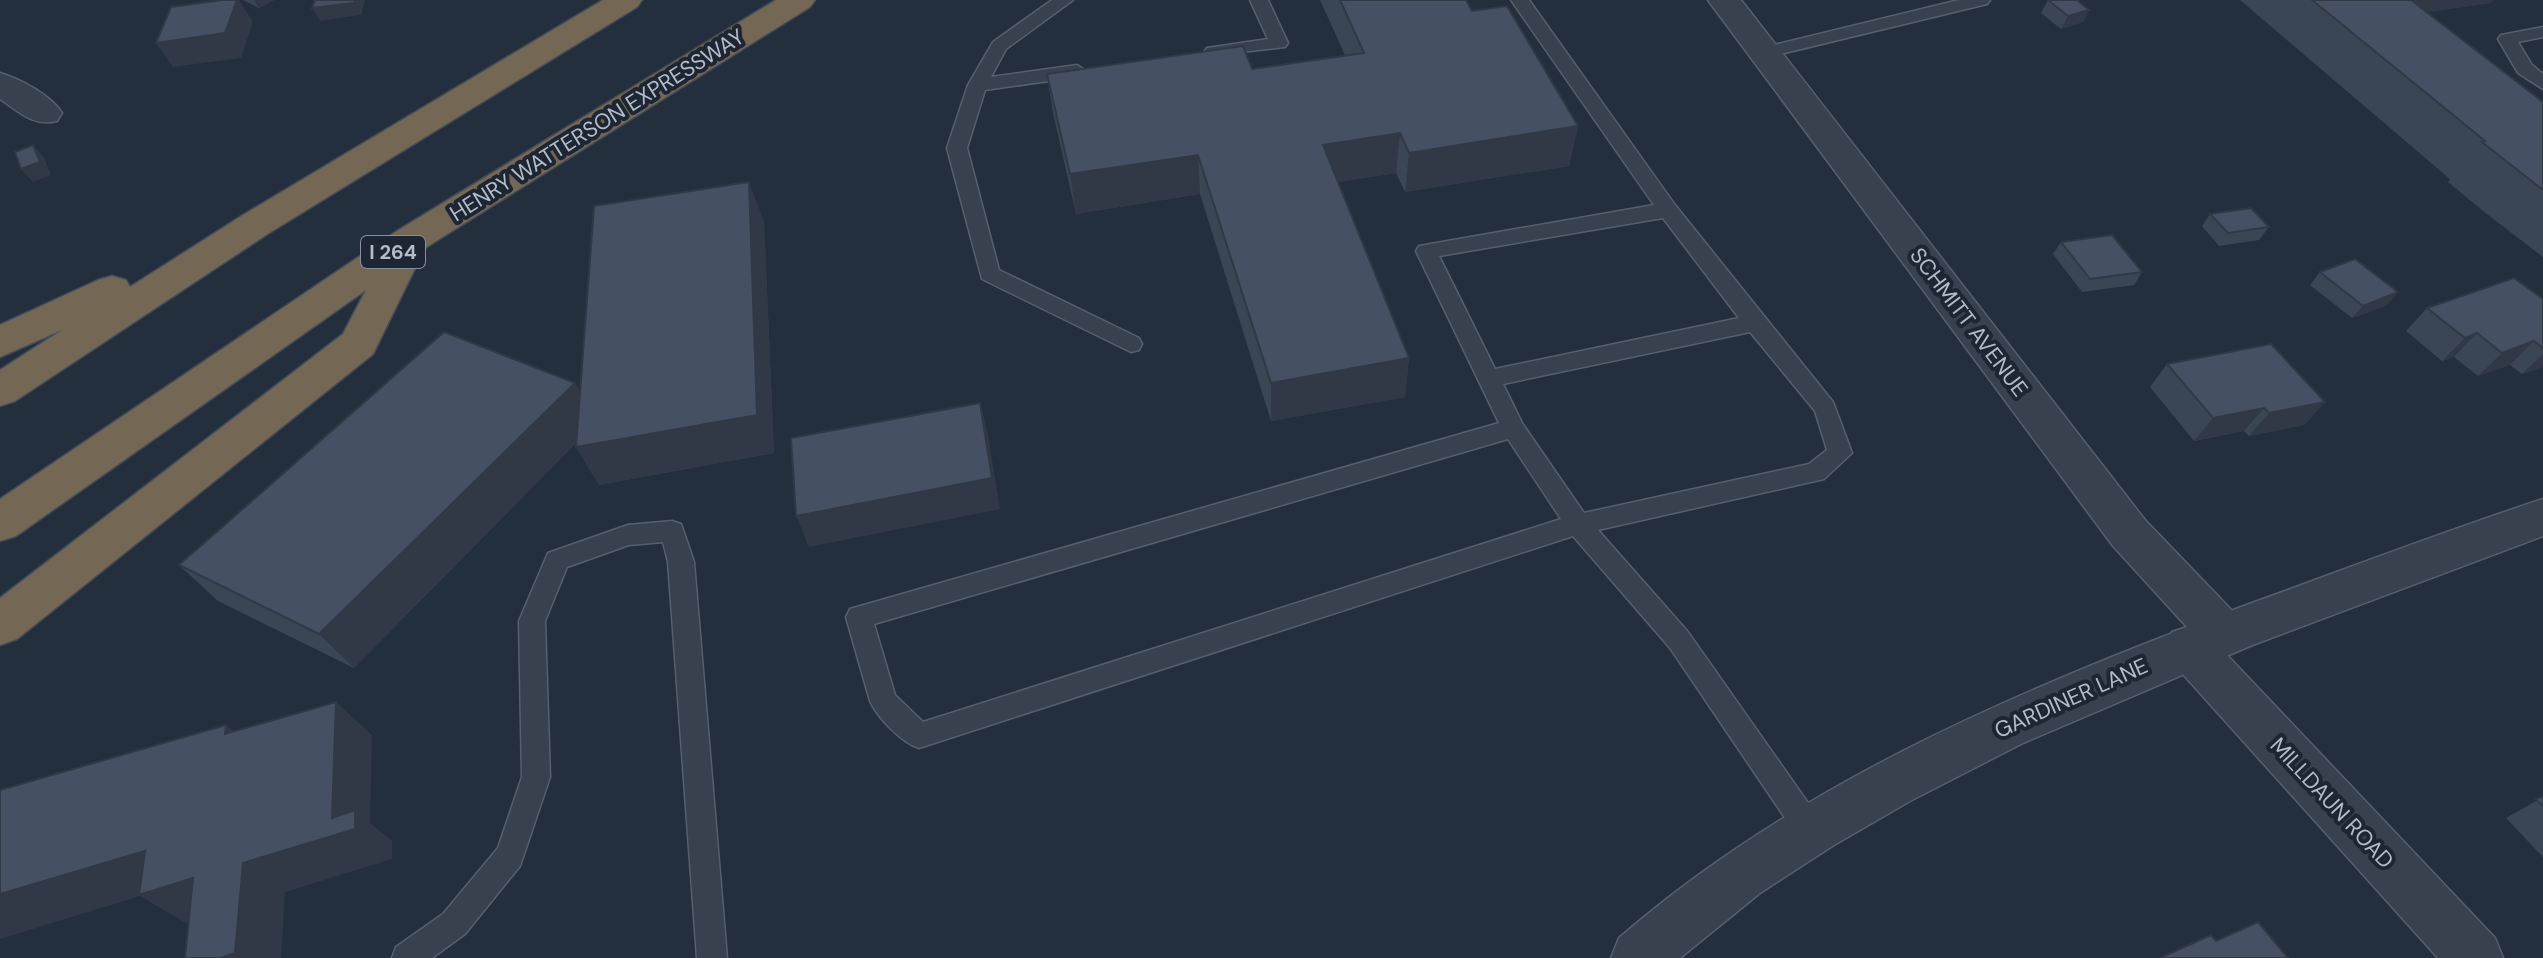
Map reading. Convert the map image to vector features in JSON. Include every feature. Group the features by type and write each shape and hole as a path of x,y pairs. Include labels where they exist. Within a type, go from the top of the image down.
{"highway":[{"path":"0,390 256,224 626,0"},
{"name":"HENRY WATTERSON EXPRESSWAY","path":"0,523 410,240 799,0"},
{"path":"0,342 256,224"},
{"path":"0,625 359,344 410,240"}],"street":[{"name":"SCHMITT AVENUE","path":"1724,0 2129,533 2206,641"},
{"path":"0,84 45,113"},
{"name":"GARDINER LANE","path":"1639,958 1747,869 1846,807 2012,722 2206,641 2543,517"},
{"name":"MILLDAUN ROAD","path":"2206,641 2475,958"}],"lane":[{"path":"1064,0 999,46 977,85 957,148 990,274 1131,344"},
{"path":"1188,55 1279,43 1259,0"},
{"path":"1513,428 859,617 883,701 919,736 1578,524 1816,472 1840,453 1825,408 1668,210 1520,0"},
{"path":"1764,53 1981,0"},
{"path":"2543,32 2507,39 2525,69 2543,83"},
{"path":"977,85 1098,68"},
{"path":"1668,210 1426,251 1513,428 1578,524 1679,640 1810,830"},
{"path":"1489,379 1755,323"},
{"path":"407,958 454,924 510,856 536,777 532,621 557,560 628,535 672,531 681,562 712,958"}],"building":[{"path":"237,0 225,33 156,43 171,7"},
{"path":"315,0 355,0 354,3 312,8"},
{"path":"1340,0 1466,0 1472,11 1507,6 1578,126 1409,153 1400,133 1323,145 1409,358 1271,383 1198,155 1070,174 1047,74 1243,46 1252,69 1364,53"},
{"path":"2048,0 2077,0 2089,10 2068,16"},
{"path":"2312,0 2411,0 2543,102 2543,190 2482,142 2485,141"},
{"path":"33,145 40,162 21,169 15,152"},
{"path":"749,182 757,415 576,447 594,206"},
{"path":"2251,208 2269,227 2228,233 2210,214"},
{"path":"2112,235 2142,272 2090,279 2061,242"},
{"path":"2355,259 2398,292 2363,306 2320,272"},
{"path":"2514,278 2543,299 2543,348 2534,341 2502,353 2477,333 2465,338 2427,308"},
{"path":"444,332 575,383 319,634 179,565"},
{"path":"2271,344 2325,402 2269,413 2264,408 2213,418 2167,364"},
{"path":"980,403 992,478 796,516 791,438"},
{"path":"336,702 332,818 355,810 355,829 243,863 235,953 221,958 185,958 193,878 139,895 145,851 0,894 0,790 226,725 225,734"},
{"path":"2258,922 2288,958 2160,958 2211,935 2216,941"}]}
